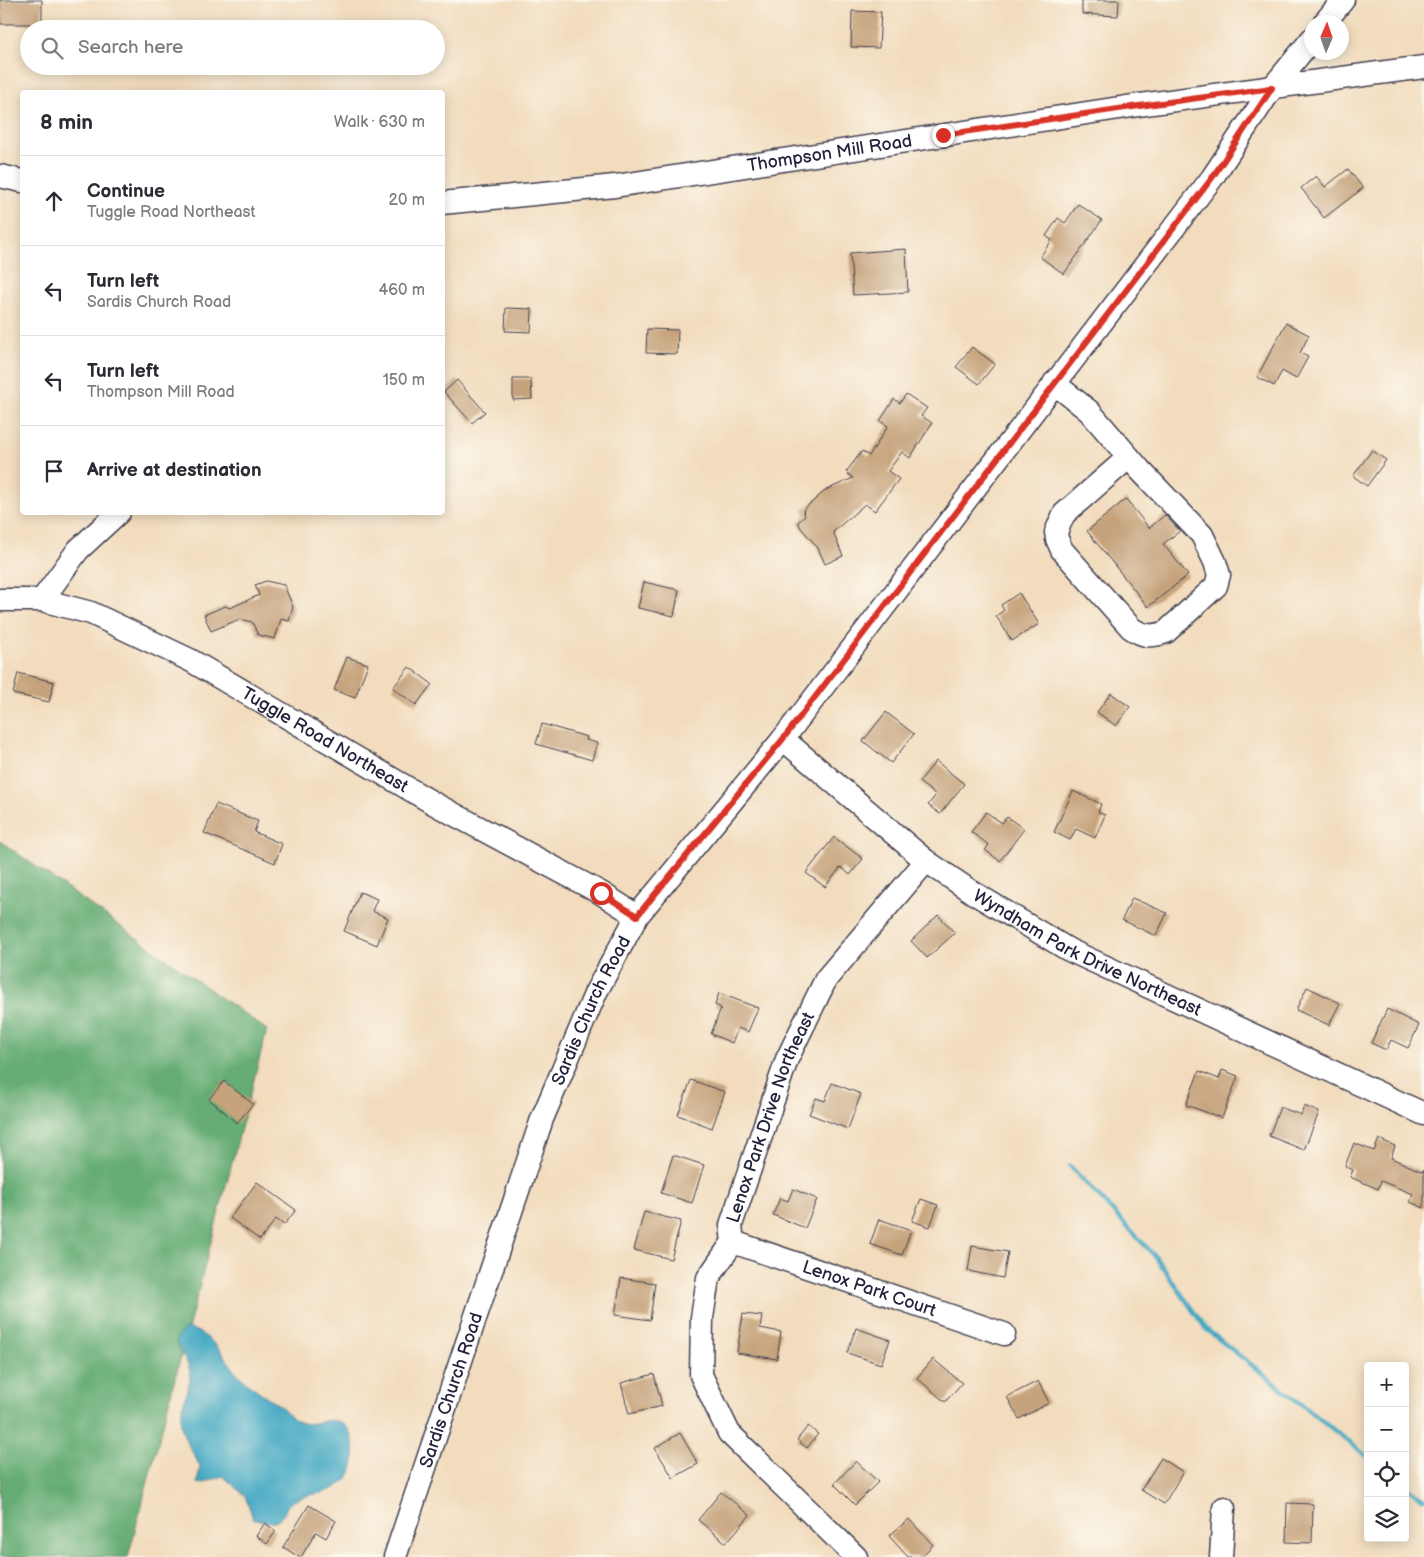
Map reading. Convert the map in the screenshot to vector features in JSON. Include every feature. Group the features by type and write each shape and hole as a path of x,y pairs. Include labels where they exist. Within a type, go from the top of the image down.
{"street":[{"path":"1331,15 1343,0"},
{"name":"Sardis Church Road","path":"394,1557 542,1119 596,992 637,916 783,739 1212,178 1272,88 1304,49"},
{"name":"Thompson Mill Road","path":"445,203 615,186 1139,106 1424,67"},
{"path":"0,176 20,181"},
{"path":"1054,384 1089,411 1202,535 1215,562 1219,575 1216,586 1166,632 1156,636 1140,634 1131,628 1062,550 1057,539 1056,532 1064,514 1129,456"},
{"path":"42,600 78,550 116,515"},
{"name":"Tuggle Road Northeast","path":"0,600 42,600 91,613 190,660 433,803 601,893 637,916"},
{"name":"Wyndham Park Drive Northeast","path":"783,739 926,861 972,892 1069,950 1424,1114"},
{"name":"Lenox Park Drive Northeast","path":"856,1557 729,1433 701,1375 702,1318 708,1278 733,1242 732,1225 787,1059 826,979 926,861"},
{"name":"Lenox Park Court","path":"733,1242 1004,1334"},
{"path":"1221,1557 1224,1508"}],"green space":[{"path":"0,841 267,1030 128,1557 0,1557"}],"water":[{"path":"188,1328 197,1331 211,1340 241,1377 296,1420 308,1424 333,1420 345,1426 352,1437 354,1463 345,1481 333,1489 292,1501 281,1517 270,1522 253,1518 245,1496 223,1476 201,1484 197,1483 200,1467 186,1441 181,1424 182,1411 190,1380 190,1370 176,1342 180,1333"}],"building":[{"path":"0,0 42,0 42,20 20,20 20,24 0,24"},
{"path":"1082,0 1119,0 1118,16 1082,14"},
{"path":"852,11 881,12 879,48 851,47"},
{"path":"1348,169 1363,188 1324,218 1301,188 1316,176 1325,187"},
{"path":"1078,204 1102,220 1064,274 1040,257 1052,240 1046,236 1058,218 1065,223"},
{"path":"906,249 908,292 853,295 850,253"},
{"path":"506,308 532,309 531,332 505,331"},
{"path":"1286,323 1309,335 1300,353 1308,357 1296,379 1282,371 1274,386 1257,377"},
{"path":"647,329 678,330 677,354 646,353"},
{"path":"972,347 995,364 979,384 956,367"},
{"path":"513,379 531,379 532,399 513,400"},
{"path":"457,380 485,412 472,423 445,391"},
{"path":"906,394 927,408 921,416 932,423 910,458 902,452 888,471 899,479 875,511 865,504 833,532 843,556 825,564 818,548 798,522 805,516 803,510 826,490 853,478 846,472 862,451 869,456 888,426 880,421 894,399 900,403"},
{"path":"1372,450 1386,460 1367,486 1353,476"},
{"path":"1126,499 1149,528 1165,515 1180,531 1163,544 1188,575 1148,607 1087,531"},
{"path":"266,581 284,585 293,607 289,621 281,619 275,639 258,635 252,622 240,619 211,631 204,615 225,606 230,608 259,595 255,585"},
{"path":"644,582 679,590 674,616 638,608"},
{"path":"1019,593 1039,624 1012,641 996,616 1004,610 1001,605"},
{"path":"347,657 368,664 355,698 334,690"},
{"path":"409,667 432,684 416,705 393,688"},
{"path":"18,673 54,682 49,702 13,694"},
{"path":"1111,693 1130,707 1116,726 1097,712"},
{"path":"886,712 914,734 891,763 863,741"},
{"path":"542,724 587,737 586,740 597,743 592,760 536,744"},
{"path":"936,761 964,784 940,814 928,805 936,795 919,782"},
{"path":"1073,791 1101,804 1098,812 1105,815 1095,838 1076,829 1070,840 1054,832"},
{"path":"216,804 258,821 254,832 282,844 275,863 204,833"},
{"path":"986,812 1002,823 1007,817 1024,829 1000,861 985,850 989,845 971,832"},
{"path":"834,837 863,859 850,875 841,867 825,887 806,873"},
{"path":"360,892 377,899 372,911 388,918 377,945 344,931"},
{"path":"1132,898 1167,913 1156,936 1122,920"},
{"path":"938,915 955,933 927,958 911,941"},
{"path":"1307,987 1340,1003 1329,1025 1296,1010"},
{"path":"719,993 758,1008 748,1032 738,1028 732,1043 711,1034 721,1008 715,1005"},
{"path":"1387,1009 1419,1025 1408,1048 1391,1040 1386,1050 1371,1043"},
{"path":"1222,1070 1238,1076 1222,1118 1186,1105 1199,1071 1219,1079"},
{"path":"691,1080 725,1092 712,1128 678,1115"},
{"path":"224,1081 253,1104 237,1123 209,1099"},
{"path":"832,1083 861,1094 848,1129 809,1114 816,1098 825,1101"},
{"path":"1304,1106 1319,1112 1304,1150 1269,1136 1280,1107 1301,1115"},
{"path":"1379,1139 1395,1146 1391,1158 1423,1172 1424,1169 1424,1208 1410,1202 1413,1194 1381,1181 1378,1189 1350,1177 1353,1170 1345,1166 1354,1143 1374,1151"},
{"path":"673,1155 704,1165 692,1203 661,1193"},
{"path":"257,1182 296,1210 284,1225 276,1219 260,1240 230,1218"},
{"path":"793,1189 817,1199 805,1228 773,1215 780,1198 788,1201"},
{"path":"921,1199 938,1205 930,1227 912,1221"},
{"path":"644,1212 681,1221 671,1259 634,1250"},
{"path":"879,1219 911,1230 902,1255 870,1244"},
{"path":"972,1246 1008,1252 1003,1278 968,1271"},
{"path":"621,1278 655,1283 650,1320 615,1315"},
{"path":"743,1314 762,1316 760,1328 781,1332 777,1359 737,1353"},
{"path":"856,1328 890,1340 881,1364 847,1353"},
{"path":"933,1359 962,1383 945,1402 917,1378"},
{"path":"654,1374 662,1406 629,1414 621,1383"},
{"path":"1038,1381 1049,1403 1019,1419 1007,1397"},
{"path":"808,1426 818,1434 807,1448 797,1440"},
{"path":"680,1433 698,1464 673,1478 655,1448"},
{"path":"1161,1458 1183,1472 1164,1504 1141,1490"},
{"path":"856,1461 878,1482 855,1505 834,1484"},
{"path":"721,1492 750,1515 726,1543 698,1520"},
{"path":"1287,1503 1313,1504 1312,1543 1286,1542"},
{"path":"309,1505 336,1521 326,1538 316,1532 301,1557 299,1557 283,1547"},
{"path":"909,1519 933,1545 921,1557 908,1557 889,1536"},
{"path":"265,1523 276,1531 267,1544 256,1536"}],"waterway":[{"path":"1070,1166 1154,1255 1206,1329 1364,1454"},
{"path":"1409,1489 1424,1499"}],"route":[{"path":"601,893 637,916 783,739 1212,178 1272,88 943,135"}]}
